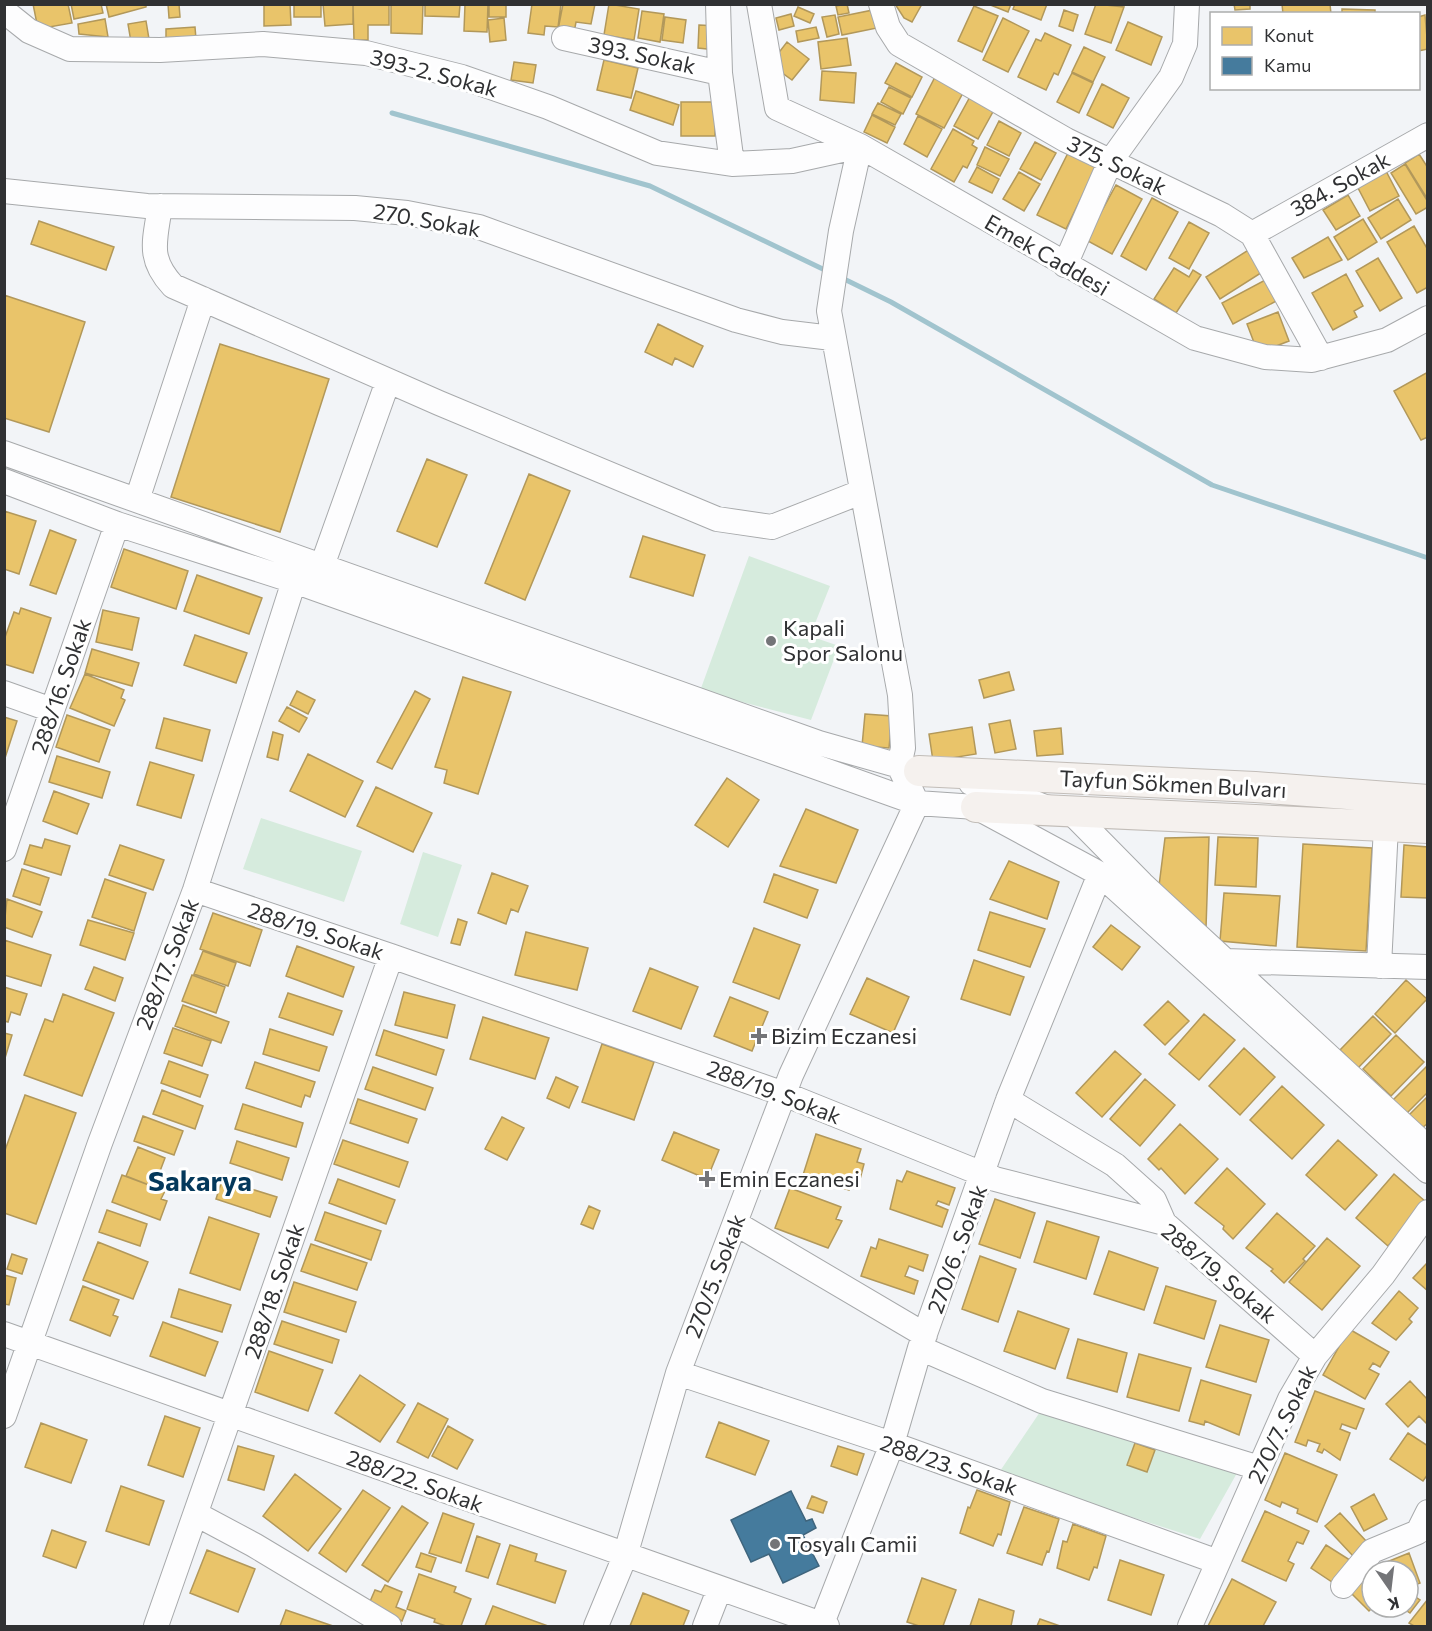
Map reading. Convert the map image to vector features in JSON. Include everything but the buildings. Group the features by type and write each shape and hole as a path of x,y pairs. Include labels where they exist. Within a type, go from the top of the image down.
{"main road":[{"name":"Tayfun Sökmen Bulvarı","path":"909,769 1255,787 1428,800"},
{"name":"Tayfun Sökmen Bulvarı","path":"976,807 1428,828"}],"street":[{"name":"393. Sokak","path":"718,4 720,73 732,164"},
{"name":"Emek Caddesi","path":"759,4 777,108 860,146 1195,338 1265,357 1312,360 1387,340 1428,318"},
{"name":"375. Sokak","path":"881,4 888,27 899,44 1066,140 1222,215 1252,234 1321,358"},
{"path":"1065,265 1110,162 1171,77 1185,44 1187,4"},
{"name":"393-2. Sokak","path":"4,11 29,31 70,49 160,50 263,44 366,53 473,81 548,107 657,153 732,164 792,160 860,146"},
{"name":"393. Sokak","path":"564,38 720,73"},
{"name":"384. Sokak","path":"1252,234 1428,135"},
{"path":"860,146 841,231 829,311 832,338 900,695 903,748 917,803"},
{"name":"270. Sokak","path":"4,191 160,206 355,208 407,213 479,226 736,320 782,332 832,338"},
{"path":"160,206 153,252 160,272 173,286 388,381 717,519 772,527 861,492"},
{"path":"137,500 203,299"},
{"path":"322,566 388,381"},
{"path":"4,453 819,742 909,769 1003,790 1045,807 1072,813 1142,884 1428,1148"},
{"path":"4,481 117,524 294,581 917,803 976,807 1100,874 1428,1171"},
{"name":"288/16. Sokak","path":"4,849 117,524"},
{"name":"288/17. Sokak","path":"4,1416 100,1143 195,890 294,581"},
{"path":"4,693 52,710"},
{"name":"270/5. Sokak","path":"597,1626 625,1556 678,1373 784,1094 917,803"},
{"path":"1379,966 1386,826"},
{"name":"270/6 . Sokak","path":"823,1626 892,1444 923,1342 984,1175 1008,1100 1100,874"},
{"name":"288/19. Sokak","path":"195,890 784,1094 984,1175 1164,1222 1315,1356"},
{"name":"288/18. Sokak","path":"156,1626 391,956"},
{"path":"1225,961 1379,966 1422,972"},
{"path":"1008,1100 1115,1166 1154,1200 1164,1222"},
{"name":"270/7. Sokak","path":"1190,1626 1290,1399 1315,1356 1350,1311 1383,1275 1428,1212"},
{"path":"735,1223 923,1342 1041,1401 1259,1468"},
{"name":"288/22. Sokak","path":"4,1334 823,1626"},
{"name":"288/23. Sokak","path":"678,1373 892,1444 1218,1562"},
{"path":"1343,1586 1372,1551 1418,1532 1428,1512"},
{"path":"196,1514 254,1545 381,1624"},
{"path":"705,1626 719,1590"}],"green space":[{"name":"Kapali Spor Salonu","path":"749,556 830,586 810,636 839,646 811,720 700,691"},
{"path":"261,818 362,851 344,902 243,869"},
{"path":"423,852 462,865 438,937 400,924"},
{"path":"1042,1409 1237,1473 1200,1539 998,1474"}],"waterway":[{"path":"392,113 650,186 829,272"},
{"path":"840,277 891,302 1212,485 1428,558"}],"place":[{"name":"Kapali Spor Salonu","path":"771,641"},
{"name":"Bizim Eczanesi","path":"759,1036"},
{"name":"Emin Eczanesi","path":"707,1179"},
{"name":"Tosyalı Camii","path":"775,1544"}],"district":[{"name":"Sakarya","path":"200,1181"}]}
